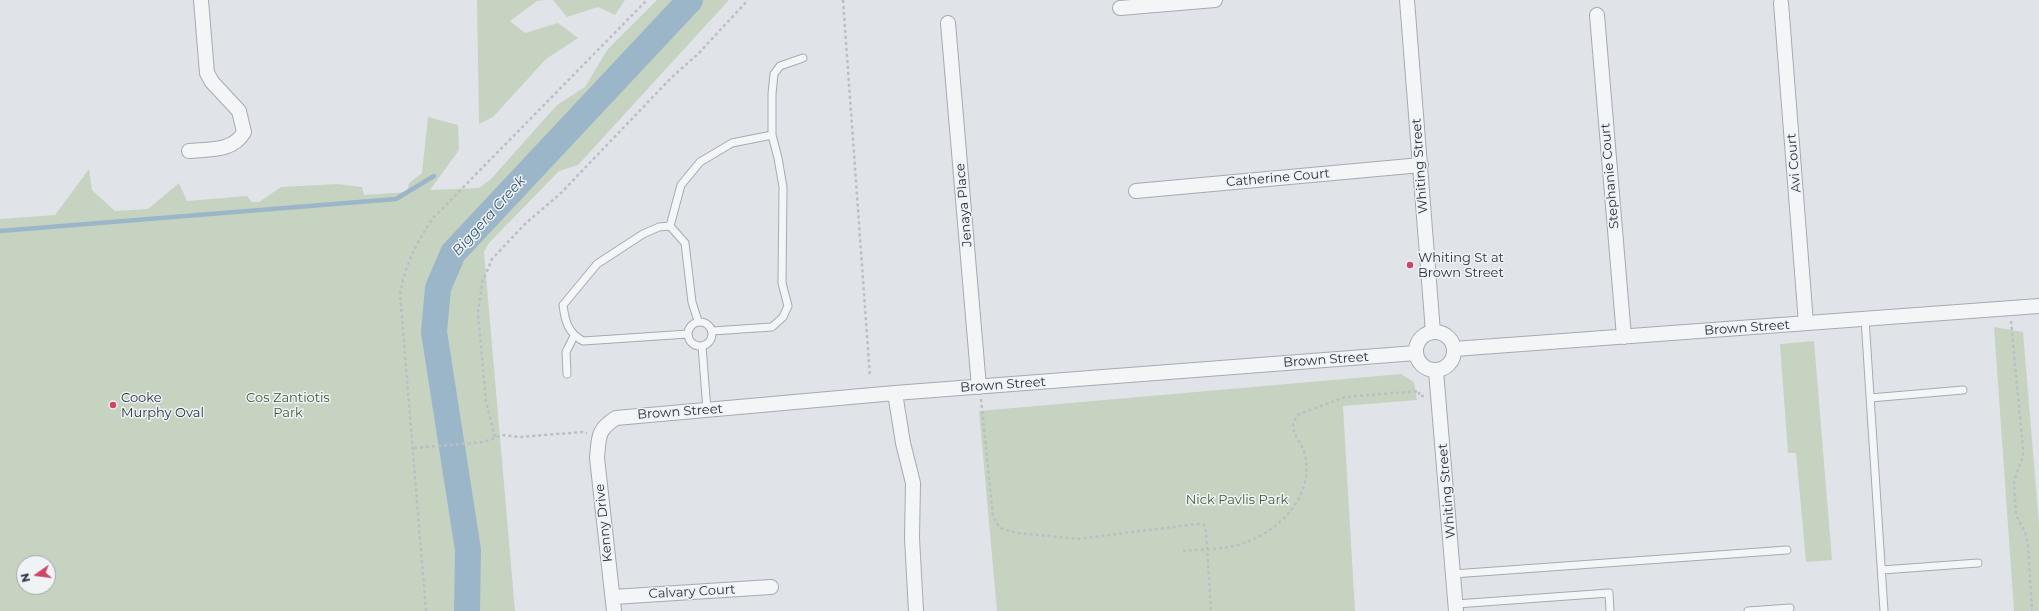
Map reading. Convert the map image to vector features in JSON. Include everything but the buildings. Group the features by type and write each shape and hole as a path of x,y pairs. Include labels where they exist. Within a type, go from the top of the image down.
{"street":[{"path":"188,151 230,147 240,141 244,132 239,111 212,82 207,73 201,0"},
{"path":"1120,8 1215,0"},
{"name":"Whiting Street","path":"1407,0 1433,332"},
{"name":"Avi Court","path":"1781,3 1806,323"},
{"name":"Stephanie Court","path":"1597,15 1624,337"},
{"name":"Jenaya Place","path":"948,23 979,387"},
{"name":"Catherine Court","path":"1136,191 1421,165"},
{"name":"Brown Street","path":"1454,350 2039,306"},
{"path":"1433,332 1445,334 1450,338 1454,350 1453,360 1450,364 1436,371 1430,370 1420,364 1416,353 1420,339 1426,334 1433,332"},
{"name":"Brown Street","path":"600,436 604,425 616,418 979,387 1416,353"},
{"name":"Whiting Street","path":"1436,371 1456,608"},
{"path":"895,394 903,443 913,482 912,538 916,611"},
{"name":"Kenny Drive","path":"600,436 597,458 614,611"},
{"name":"Calvary Court","path":"613,597 771,587"}],"lane":[{"path":"712,332 772,327 783,317 788,306 782,283 782,187 778,158 772,135 772,94 774,74 780,66 803,58"},
{"path":"670,226 681,185 700,162 732,144 772,135"},
{"path":"670,226 685,242 692,302 698,321"},
{"path":"670,226 659,227 643,234 597,264 563,305 565,318 574,336 583,341 688,334"},
{"path":"1865,319 1884,611"},
{"path":"702,346 692,343 688,334 690,326 698,321 706,323 712,332"},
{"path":"702,346 709,341 712,332"},
{"path":"567,374 566,352 574,336"},
{"path":"702,346 707,410"},
{"path":"1870,398 1963,390"},
{"path":"1453,574 1787,550"},
{"path":"1882,570 1978,563"},
{"path":"1456,608 1609,593 1610,611"},
{"path":"1748,611 1790,608"}],"path":[{"path":"426,611 414,448 400,294 404,271 416,244 433,218 647,0"},
{"path":"495,437 486,402 478,313 482,283 492,259 526,223 560,194 672,76 698,54 748,0"},
{"path":"843,0 870,377"},
{"path":"2010,308 2022,449 2022,456 2014,480 2016,515 2025,532 2028,546 2032,611"},
{"path":"979,387 993,516 1000,528 1017,533 1078,539 1197,524 1204,526 1206,532 1211,611"},
{"path":"1183,552 1234,546 1252,540 1269,530 1295,506 1301,496 1307,466 1304,452 1294,433 1294,420 1299,414 1345,397 1419,391 1419,396 1439,396"},
{"path":"414,448 484,442 502,435 519,437 583,432 600,436"}],"green space":[{"path":"477,0 546,0 537,1 510,21 525,33 558,23 578,38 546,59 493,117 479,124"},
{"path":"553,0 625,0 615,15 598,7 567,17"},
{"name":"Cos Zantiotis Park","path":"657,0 729,0 578,165 559,171 489,243 484,252 515,611 0,611 0,219 55,215 89,169 92,190 115,211 148,209 179,183 187,201 247,196 252,202 259,202 281,187 337,184 362,187 364,195 407,192 409,183 422,173 428,117 458,125 459,150 430,190 479,188 491,179 557,105 585,87 607,50"},
{"path":"1994,327 2023,332 2039,524 2039,611 2014,611"},
{"path":"1814,341 1832,560 1806,562 1796,453 1788,453 1780,344"},
{"name":"Nick Pavlis Park","path":"1401,374 1414,382 1417,400 1343,406 1355,611 997,611 979,411"}],"waterway":[{"name":"Biggera Creek","path":"467,611 468,550 434,332 438,288 453,253 690,0"},
{"path":"0,231 396,199 434,176"}],"place":[{"name":"Whiting St at Brown Street","path":"1410,265"},
{"name":"Cooke Murphy Oval","path":"113,405"}]}
